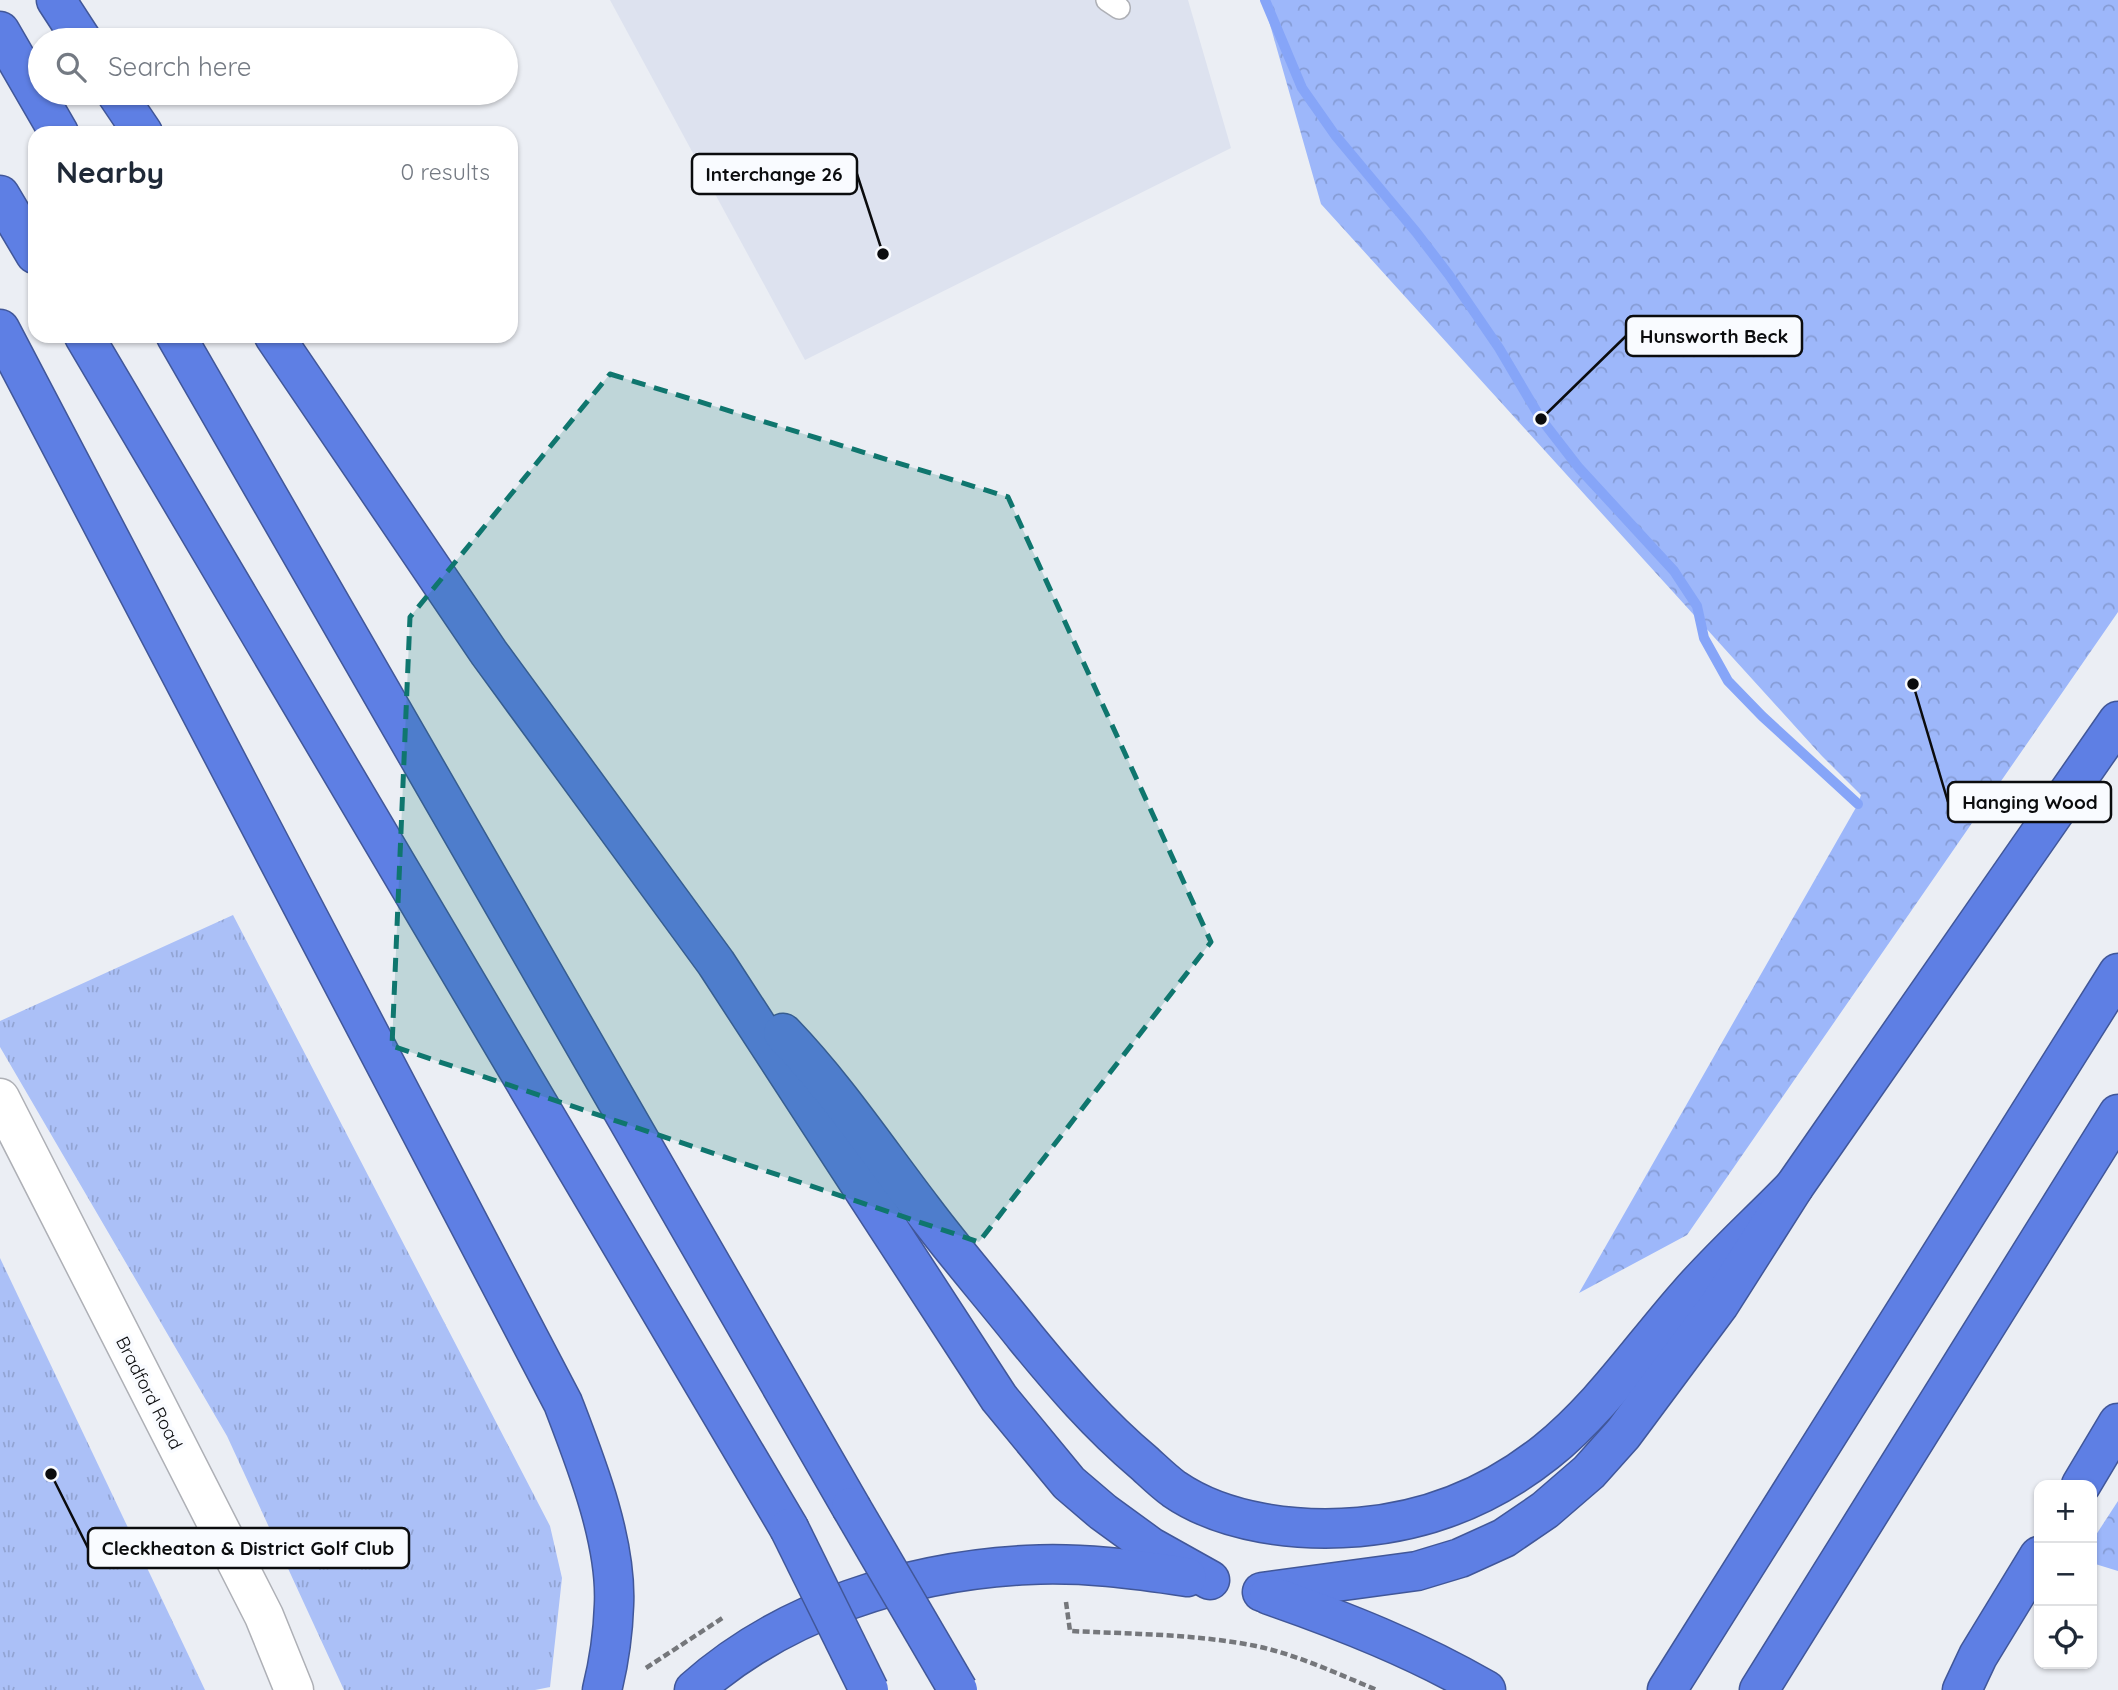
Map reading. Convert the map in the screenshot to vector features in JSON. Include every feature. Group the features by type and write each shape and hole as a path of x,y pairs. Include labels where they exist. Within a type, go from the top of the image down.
{"highway":[{"path":"56,0 74,28"},
{"path":"0,31 28,79"},
{"path":"43,105 55,126"},
{"path":"124,105 137,126"},
{"path":"0,195 28,242"},
{"path":"0,329 564,1403 589,1473 609,1548 615,1603 602,1690"},
{"path":"87,343 789,1528 869,1690"},
{"path":"180,343 958,1690"},
{"path":"279,343 489,653 716,963 999,1398 1069,1483 1151,1547 1210,1580"},
{"path":"1262,1592 1417,1572 1460,1559 1504,1538 1545,1510 1589,1472 1623,1434 1719,1305 1794,1187 2118,721"},
{"path":"716,963 813,1065 925,1214 1066,1387 1112,1435 1175,1490 1213,1509 1256,1522 1299,1527 1346,1528 1388,1524 1428,1515 1470,1499 1508,1478 1545,1453 1577,1425 1617,1382 1689,1294 1794,1187"},
{"path":"1667,1689 2118,973"},
{"path":"1759,1690 2118,1114"},
{"path":"2084,1480 2118,1423"},
{"path":"1962,1690 1978,1656 2034,1564"},
{"path":"694,1690 717,1669 780,1629 855,1598 940,1574 1026,1565 1136,1569 1210,1580 1262,1592 1348,1622 1401,1645 1486,1690"}],"street":[{"name":"Bradford Road","path":"1,1102 247,1581 294,1690"}],"highlighted area":[{"path":"610,374 1008,497 1211,942 979,1242 392,1046 410,617"}],"shaded area":[{"path":"610,0 1188,0 1231,148 805,360"}],"green space":[{"path":"1263,0 2118,0 2118,612 1687,1235 1579,1293 1861,795 1821,755 1321,204"},
{"path":"233,915 550,1526 562,1578 550,1687 535,1690 344,1690 227,1436 0,1047 0,1021"},
{"path":"0,1258 205,1690 0,1690"},
{"path":"2118,1501 2118,1571 2097,1565 2097,1533"}],"waterway":[{"path":"1265,0 1302,88 1335,135 1449,275 1499,348 1541,419 1579,468 1674,571 1697,606 1704,638 1728,681 1858,804"}],"place":[{"name":"Interchange 26","path":"883,254"},
{"name":"Hunsworth Beck","path":"1541,419"},
{"name":"Hanging Wood","path":"1913,684"},
{"name":"Cleckheaton & District Golf Club","path":"51,1474"}]}
